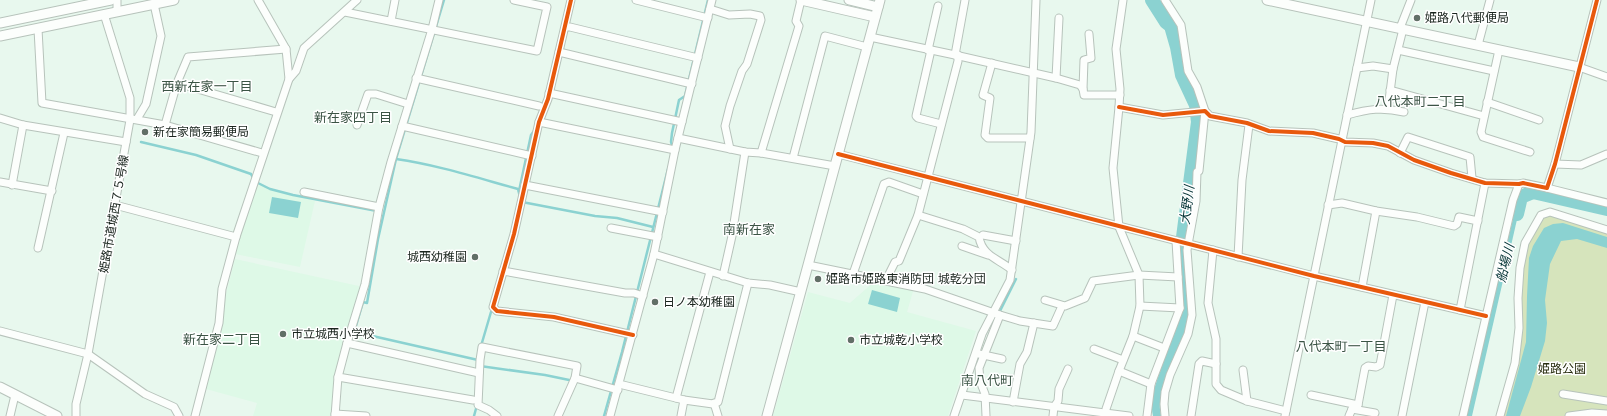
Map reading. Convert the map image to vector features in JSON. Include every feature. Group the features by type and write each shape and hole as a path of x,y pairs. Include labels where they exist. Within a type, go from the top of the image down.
{"street":[{"path":"0,22 112,0"},
{"path":"117,0 117,11"},
{"path":"0,36 174,0"},
{"path":"195,416 219,323 222,289 236,236 262,153 288,78 286,49 258,0"},
{"path":"288,78 296,71 305,47 347,12 357,0"},
{"path":"391,20 395,0"},
{"path":"366,416 335,415 338,377 365,284 390,162 416,78 435,30 439,0"},
{"path":"347,12 391,20 537,52 547,7 514,0"},
{"path":"568,0 540,109 539,122 528,155 521,205 514,234 493,307 497,311 554,317 629,334"},
{"path":"540,109 549,93 572,0"},
{"path":"636,0 708,18"},
{"path":"610,416 615,388 639,294 654,254 654,236 671,149 678,138 678,121 692,84 712,0"},
{"path":"761,153 800,26 796,22 801,0 875,17"},
{"path":"767,416 879,3 849,0"},
{"path":"886,280 895,262 899,261 918,215 958,61 957,55 965,0"},
{"path":"986,416 979,374 980,363 1010,280 1012,270 1030,138 1036,0"},
{"path":"1106,415 1119,371 1133,336 1140,306 1139,275 1119,227 1113,168 1120,95 1116,49 1123,0"},
{"path":"1165,0 1181,25 1188,71 1194,80 1205,111 1199,171 1197,172 1196,201 1189,244 1188,260 1192,315 1188,334 1170,375 1165,392 1165,416"},
{"path":"1267,0 1579,67 1607,78"},
{"path":"1213,250 1208,303 1215,334 1216,384 1221,390 1286,414 1341,140 1371,0"},
{"path":"1388,108 1393,69 1402,29 1411,0"},
{"path":"1478,45 1489,0"},
{"path":"1547,188 1555,164 1597,0"},
{"path":"134,120 146,104 161,36 154,4"},
{"path":"938,6 916,116 918,118 941,124"},
{"path":"710,9 729,15 750,14 760,16 761,20 747,64 742,71 730,106 725,126 730,149"},
{"name":"姫路市道城西７５号線","path":"76,416 76,404 88,354 126,142 134,120 130,98 104,14"},
{"path":"1056,78 1059,18"},
{"path":"566,27 698,58"},
{"path":"38,28 42,103 165,125 262,153"},
{"path":"1089,34 1091,58 1084,60 1084,95 1120,95"},
{"path":"793,158 825,36 867,47"},
{"path":"870,37 1056,78 1080,85 1083,89"},
{"path":"165,125 177,84 188,57 286,49"},
{"path":"1398,50 1494,71"},
{"path":"1499,50 1481,132 1483,136 1530,152"},
{"path":"560,52 692,84"},
{"path":"992,63 983,95 990,98 985,135 988,138 1030,138"},
{"path":"1357,68 1373,66 1393,69"},
{"path":"416,78 540,109"},
{"path":"177,84 276,112"},
{"path":"1390,90 1484,116"},
{"path":"549,93 678,121"},
{"path":"357,125 368,94 376,94 408,104"},
{"path":"1487,102 1539,120"},
{"path":"1119,107 1163,115 1205,111 1210,116 1269,130 1313,133 1345,142 1372,143 1388,146 1400,154 1414,160 1443,171 1472,178 1485,183 1523,183 1607,203"},
{"path":"1347,115 1372,108 1388,108 1404,112"},
{"path":"0,118 22,125 126,142"},
{"path":"539,122 671,149"},
{"path":"12,184 22,125"},
{"path":"1238,257 1242,180 1249,125"},
{"path":"402,126 528,155"},
{"path":"38,248 64,133"},
{"path":"1400,154 1408,137 1470,157 1472,178"},
{"path":"678,138 745,152 761,153 835,166"},
{"path":"723,276 732,236 745,152"},
{"path":"838,154 1238,257 1486,316"},
{"path":"1555,164 1581,166 1607,154"},
{"path":"0,182 52,191"},
{"path":"853,274 884,184 888,182 923,194"},
{"path":"1460,310 1485,183"},
{"path":"1463,416 1519,184"},
{"path":"524,188 660,211"},
{"path":"304,192 380,207"},
{"path":"1328,205 1342,203 1376,211 1417,217 1454,226 1457,224 1459,217 1478,221"},
{"path":"115,205 236,236"},
{"path":"1362,287 1376,211"},
{"path":"1500,416 1514,364 1519,328 1518,298 1520,268 1525,243 1541,215 1550,212 1607,230"},
{"path":"918,215 963,229 979,237 980,243 988,255"},
{"path":"611,228 654,236"},
{"path":"983,235 1016,241"},
{"path":"1147,416 1151,384 1180,308 1176,240"},
{"path":"962,246 988,255 1012,270"},
{"path":"654,254 748,283 769,285 801,292"},
{"path":"808,265 925,289 1020,321 1053,326 1062,306"},
{"path":"503,271 625,293 639,294"},
{"path":"676,398 710,272"},
{"path":"1045,300 1062,306 1085,298 1093,281 1139,275 1178,277"},
{"path":"575,378 615,388 684,400 714,404 718,402 748,283"},
{"path":"1349,416 1355,407 1365,368 1368,366 1380,365 1393,295"},
{"path":"1402,416 1425,302"},
{"path":"1140,306 1180,308"},
{"path":"954,416 982,334 997,314"},
{"path":"1013,402 1020,364 1027,352 1034,323"},
{"path":"0,331 88,354 145,394 174,407 179,416"},
{"path":"1133,336 1164,348"},
{"path":"347,343 478,370"},
{"path":"497,416 478,405 478,370 482,347 578,366 575,378 558,416"},
{"path":"1094,349 1123,360"},
{"path":"975,353 1002,359"},
{"path":"1191,416 1198,364 1202,361 1216,364"},
{"path":"1053,416 1054,408 1058,401 1059,389 1068,369"},
{"path":"1243,370 1248,401"},
{"path":"1119,371 1151,384"},
{"path":"338,377 473,400"},
{"path":"0,387 52,415"},
{"path":"962,394 1106,415 1129,416"},
{"path":"1563,394 1607,401"},
{"path":"10,416 15,395"},
{"path":"1311,395 1374,413"},
{"path":"682,416 684,400"},
{"path":"714,404 718,416"},
{"path":"1569,416 1592,413 1607,414"}],"shaded area":[{"path":"256,184 315,201 300,267 235,254"},
{"name":"市立城西小学校","path":"235,259 359,286 360,290 338,364 333,394 332,416 253,416 257,403 206,389 222,324 226,294"},
{"name":"市立城乾小学校","path":"875,281 914,288 907,312 976,331 948,416 773,416 808,292 850,303"}],"green space":[{"name":"姫路公園","path":"1553,213 1607,231 1607,416 1502,416 1521,318 1523,262 1530,237 1543,217"}],"water":[{"path":"1524,189 1472,416 1465,416 1518,198"},
{"path":"272,197 301,202 298,218 269,213"},
{"path":"1563,223 1607,237 1607,248 1577,239 1561,241 1550,264 1545,300 1547,323 1545,341 1531,387 1520,416 1506,416 1526,342 1529,258 1533,246 1544,228 1553,224"},
{"path":"872,290 900,298 897,312 868,304"},
{"path":"1169,348 1177,348 1162,390 1160,399 1161,416 1153,416 1152,399 1154,390"}],"waterway":[{"path":"353,336 363,302 367,303 378,239 396,159 444,0"},
{"path":"673,149 671,142 672,133 679,100 685,96 708,0"},
{"name":"大野川","path":"1152,0 1166,22 1171,26 1177,47 1182,75 1196,105 1198,122 1182,245 1183,279 1187,308 1184,322 1166,366"},
{"path":"519,191 531,135 534,131"},
{"path":"141,142 196,155 251,174 253,178"},
{"path":"396,159 443,168 518,189 520,197"},
{"path":"604,416 622,352 668,169"},
{"path":"256,182 270,189 293,195 377,211"},
{"name":"船場川","path":"1517,214 1521,197 1533,192 1607,209"},
{"path":"522,202 595,216 617,218 653,227"},
{"path":"999,313 1016,279"},
{"path":"481,346 491,312"},
{"path":"355,332 478,360"},
{"path":"480,366 545,375 574,381"},
{"path":"474,416 477,405"}],"cycle path":[{"path":"571,0 548,99 539,122 514,234 493,307 497,311 554,317 633,335"},
{"path":"1119,107 1163,115 1205,111 1210,116 1247,123 1269,131 1313,133 1339,139 1345,142 1373,143 1388,146 1414,160 1485,183 1523,183 1547,188 1555,164 1597,0"},
{"path":"838,154 1314,276 1486,316"}],"place":[{"name":"姫路八代郵便局","path":"1417,18"},
{"name":"新在家簡易郵便局","path":"145,132"},
{"name":"城西幼稚園","path":"475,257"},
{"name":"姫路市姫路東消防団 城乾分団","path":"818,279"},
{"name":"日ノ本幼稚園","path":"655,302"},
{"name":"市立城西小学校","path":"283,334"},
{"name":"市立城乾小学校","path":"851,340"}],"district":[{"name":"西新在家一丁目","path":"207,86"},
{"name":"八代本町二丁目","path":"1420,101"},
{"name":"新在家四丁目","path":"353,117"},
{"name":"南新在家","path":"749,229"},
{"name":"新在家二丁目","path":"222,339"},
{"name":"八代本町一丁目","path":"1341,346"},
{"name":"南八代町","path":"987,380"}]}
